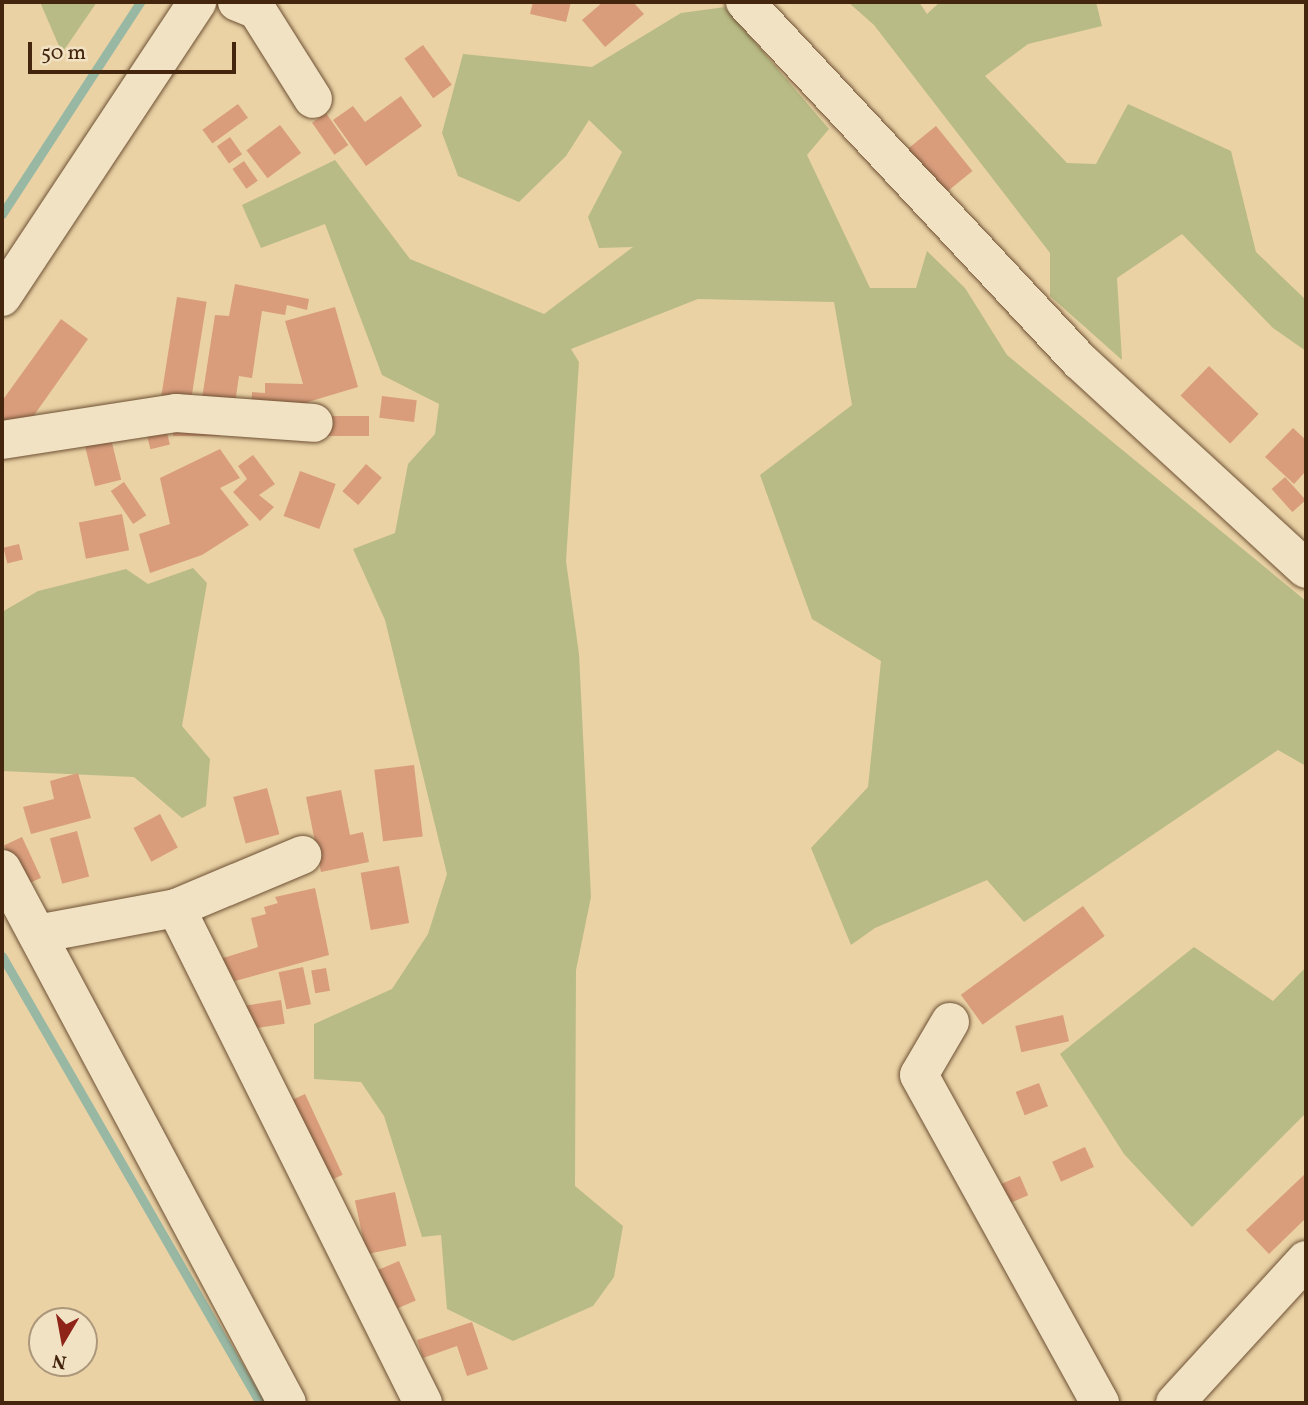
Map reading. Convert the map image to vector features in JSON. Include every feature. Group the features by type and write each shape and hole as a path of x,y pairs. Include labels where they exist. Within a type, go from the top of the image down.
{"street":[{"path":"2,296 197,2"},
{"path":"237,2 257,10 313,99"},
{"path":"745,2 1080,361 1306,569"},
{"path":"2,440 176,413 314,423"},
{"path":"37,934 176,908 302,855"},
{"path":"2,869 287,1403"},
{"path":"176,908 423,1403"},
{"path":"950,1022 919,1075 1100,1403"},
{"path":"1175,1403 1304,1267"}],"green space":[{"path":"40,2 97,2 62,53"},
{"path":"848,2 919,2 927,14 940,2 1096,2 1102,26 1028,44 985,76 1067,163 1096,164 1128,104 1231,151 1256,252 1306,300 1306,351 1273,328 1182,234 1117,278 1122,360 1050,296 1050,253 874,25"},
{"path":"725,7 829,129 807,155 870,288 916,288 927,251 965,288 1007,355 1306,601 1306,766 1278,750 1024,922 987,880 875,928 851,945 811,848 868,787 881,661 812,619 760,475 852,405 834,302 698,299 571,349 579,362 566,561 579,654 591,897 576,970 575,1186 623,1226 614,1277 593,1306 513,1341 447,1309 441,1235 422,1237 384,1116 361,1082 314,1079 314,1024 392,989 428,934 447,874 385,620 353,549 395,533 408,464 435,434 439,404 382,375 325,224 261,248 242,205 335,160 410,259 544,314 633,247 599,248 588,217 622,152 589,120 566,156 519,202 458,176 442,133 463,54 592,67 681,13"},
{"path":"193,568 207,583 182,726 210,759 206,806 182,818 134,777 2,771 2,612 38,591 126,569 148,584"},
{"path":"1194,947 1273,1001 1306,967 1306,1113 1192,1227 1124,1154 1060,1054"}],"building":[{"path":"533,2 571,2 566,22 530,14"},
{"path":"603,2 633,2 644,14 605,47 582,20"},
{"path":"423,45 452,85 433,98 404,59"},
{"path":"401,96 422,126 366,166 333,120 353,106 365,122"},
{"path":"238,104 248,118 212,144 202,130"},
{"path":"326,113 348,145 334,155 312,123"},
{"path":"280,125 301,153 268,178 246,150"},
{"path":"936,126 973,171 937,200 900,155"},
{"path":"230,137 242,154 229,163 217,146"},
{"path":"244,161 258,181 246,189 233,169"},
{"path":"235,284 309,299 307,310 287,305 285,315 262,311 252,378 239,376 234,410 201,405 215,315 229,316"},
{"path":"177,297 207,302 191,400 161,396"},
{"path":"335,307 358,387 308,402 307,413 251,412 252,392 265,393 265,383 303,384 285,321"},
{"path":"61,319 88,339 20,435 2,422 2,401"},
{"path":"1209,366 1259,414 1230,443 1181,395"},
{"path":"382,396 417,400 414,422 379,418"},
{"path":"328,416 369,416 369,436 328,436"},
{"path":"173,423 219,423 219,436 173,436"},
{"path":"1293,428 1306,440 1306,471 1294,484 1265,457"},
{"path":"166,429 170,445 150,449 147,434"},
{"path":"111,439 121,480 95,486 85,446"},
{"path":"220,449 240,478 220,488 249,525 202,555 150,573 139,534 170,524 160,478"},
{"path":"253,455 275,484 259,495 274,507 260,521 233,492 247,479 238,466"},
{"path":"366,464 382,478 358,505 342,491"},
{"path":"300,471 336,484 319,529 284,516"},
{"path":"1285,477 1306,500 1292,512 1272,489"},
{"path":"124,482 146,515 133,524 111,491"},
{"path":"122,514 129,550 86,559 79,522"},
{"path":"19,544 23,560 7,563 3,548"},
{"path":"414,765 423,836 383,841 374,770"},
{"path":"78,773 91,818 31,834 23,807 54,799 50,781"},
{"path":"267,788 279,834 246,843 233,797"},
{"path":"341,790 350,835 363,832 369,862 321,872 306,797"},
{"path":"160,814 178,848 151,862 134,828"},
{"path":"77,831 89,876 62,884 50,838"},
{"path":"22,837 41,878 23,886 4,845"},
{"path":"399,866 409,923 371,930 361,873"},
{"path":"315,888 329,955 228,983 220,959 258,947 251,918 266,914 264,907 278,903 275,897"},
{"path":"1083,906 1105,936 983,1025 961,995"},
{"path":"303,967 311,1004 286,1009 279,972"},
{"path":"326,968 330,991 315,993 311,971"},
{"path":"281,1000 285,1024 249,1029 245,1006"},
{"path":"1063,1015 1069,1041 1021,1052 1015,1026"},
{"path":"1039,1083 1048,1106 1025,1115 1016,1092"},
{"path":"305,1094 343,1175 323,1184 285,1103"},
{"path":"1085,1147 1094,1167 1061,1182 1052,1162"},
{"path":"1306,1173 1306,1218 1269,1254 1246,1230"},
{"path":"1020,1176 1028,1195 1007,1204 999,1185"},
{"path":"395,1192 406,1246 366,1254 355,1201"},
{"path":"399,1261 416,1301 392,1311 375,1271"},
{"path":"472,1322 488,1369 467,1376 457,1346 423,1358 417,1340"}],"waterway":[{"path":"2,214 140,2"},
{"path":"2,956 260,1403"}]}
